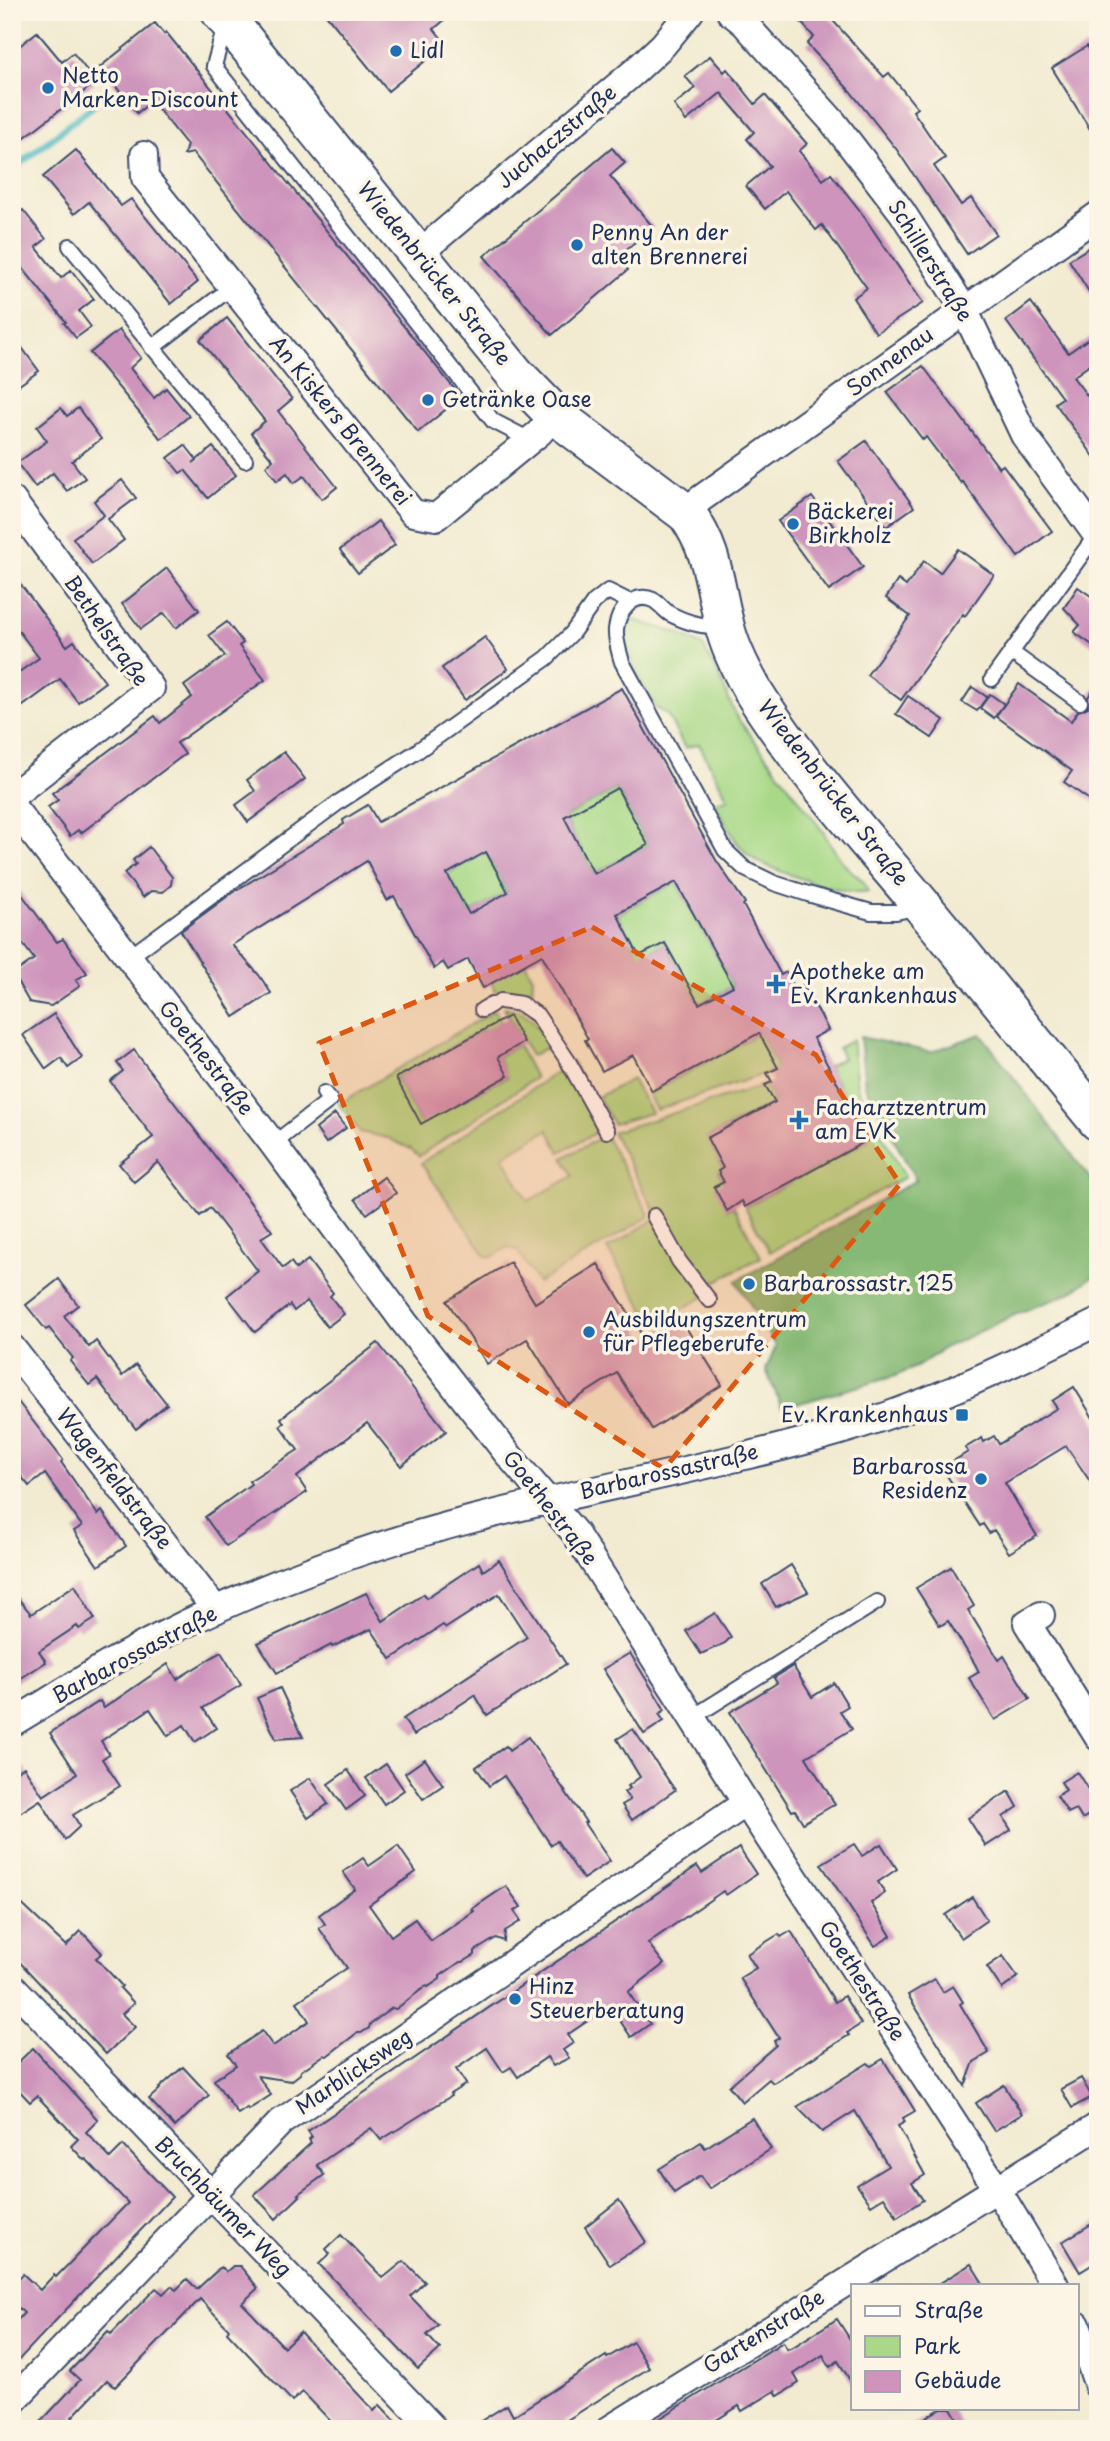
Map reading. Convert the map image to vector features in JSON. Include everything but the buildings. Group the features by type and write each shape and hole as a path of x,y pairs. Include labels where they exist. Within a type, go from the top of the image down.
{"street":[{"name":"Juchaczstraße","path":"417,255 635,72 663,45 690,12"},
{"name":"Schillerstraße","path":"730,12 744,23 833,122 902,212 964,309 1024,435 1097,536"},
{"name":"Wiedenbrücker Straße","path":"224,15 515,374 542,428 687,514 701,535 708,553 724,625 734,653 778,728 1098,1121"},
{"name":"An Kiskers Brennerei","path":"144,155 145,178 413,513 436,517 542,428"},
{"name":"Sonnenau","path":"687,514 699,500 1098,215"},
{"name":"Bethelstraße","path":"12,500 151,688 12,796"},
{"name":"Goethestraße","path":"12,806 273,1144 404,1322 506,1452 575,1533 996,2187 1054,2284"},
{"name":"Barbarossastraße","path":"12,1723 114,1662 216,1610 320,1566 432,1530 548,1499 825,1436 982,1377 1098,1322"},
{"name":"Wagenfeldstraße","path":"12,1348 216,1610"},
{"path":"1041,1615 1027,1623 1098,1737"},
{"name":"Marblicksweg","path":"12,2402 281,2122 746,1802"},
{"name":"Bruchbäumer Weg","path":"12,1986 434,2429"},
{"name":"Gartenstraße","path":"610,2429 1098,2126"},
{"path":"1078,2328 1098,2386"}],"lane":[{"path":"224,15 214,66 493,421 542,428"},
{"path":"70,246 245,460"},
{"path":"152,348 232,288"},
{"name":"Schillerstraße","path":"992,679 1097,536"},
{"path":"128,958 339,802 416,752 547,658 572,633 594,602 608,591 625,607"},
{"path":"724,625 709,628 670,613 652,600 639,598 625,607 616,628 616,644 622,662 725,850 734,862 744,869 774,883 871,912 896,912 923,907"},
{"path":"1011,652 1080,702"},
{"path":"492,1005 522,1004 537,1015 568,1061 607,1131"},
{"path":"273,1144 330,1100 324,1093"},
{"path":"654,1216 679,1261 709,1300"},
{"path":"693,1717 877,1602"}],"highlighted area":[{"path":"592,927 816,1055 900,1184 664,1469 428,1316 319,1043"}],"green space":[{"path":"634,620 677,633 703,646 736,716 822,830 842,861 862,880 868,891 844,890 790,875 760,862 741,848 720,813 714,815 708,804 728,799 699,744 685,748 667,714 656,708 632,665 623,640 625,624"},
{"path":"617,788 648,845 594,874 564,817"},
{"path":"486,852 508,892 469,914 447,874"},
{"path":"676,882 733,986 699,1004 665,943 639,956 617,914"},
{"path":"518,950 533,977 532,992 547,1018 499,997 484,969"},
{"path":"504,1007 527,1015 549,1046 531,1056"},
{"path":"495,1010 510,1038 482,1030 396,1078 420,1123 507,1077 498,1057 518,1045 535,1078 419,1156 388,1138 360,1132 339,1104"},
{"path":"759,1033 778,1068 656,1110 648,1094"},
{"path":"981,1034 1098,1189 1098,1273 1068,1294 1021,1312 944,1348 918,1366 895,1376 782,1408 766,1370 776,1346 736,1281 916,1180 865,1086 860,1037 931,1052"},
{"path":"852,1040 857,1088 905,1177 770,1252 745,1207 868,1140 828,1066 843,1058 838,1048"},
{"path":"572,1062 607,1127 560,1152 548,1130 503,1156 528,1201 573,1176 563,1158 605,1135 650,1216 538,1283 517,1250 508,1247 492,1257 486,1256 421,1163"},
{"path":"632,1079 651,1113 613,1124 598,1097"},
{"path":"765,1085 775,1102 707,1138 723,1168 718,1171 724,1182 727,1210 734,1207 761,1257 714,1282 707,1295 654,1325 607,1249 658,1217 612,1132"}],"waterway":[{"path":"12,170 94,105 103,94"}],"place":[{"name":"Lidl","path":"396,51"},
{"name":"Netto Marken-Discount","path":"48,88"},
{"name":"Penny An der alten Brennerei","path":"577,245"},
{"name":"Getränke Oase","path":"428,400"},
{"name":"Bäckerei Birkholz","path":"793,524"},
{"name":"Apotheke am Ev. Krankenhaus","path":"776,984"},
{"name":"Facharztzentrum am EVK","path":"799,1120"},
{"name":"Barbarossastr. 125","path":"749,1284"},
{"name":"Ausbildungszentrum für Pflegeberufe","path":"589,1332"},
{"name":"Ev. Krankenhaus","path":"962,1415"},
{"name":"Barbarossa Residenz","path":"981,1479"},
{"name":"Hinz Steuerberatung","path":"515,1999"}]}
